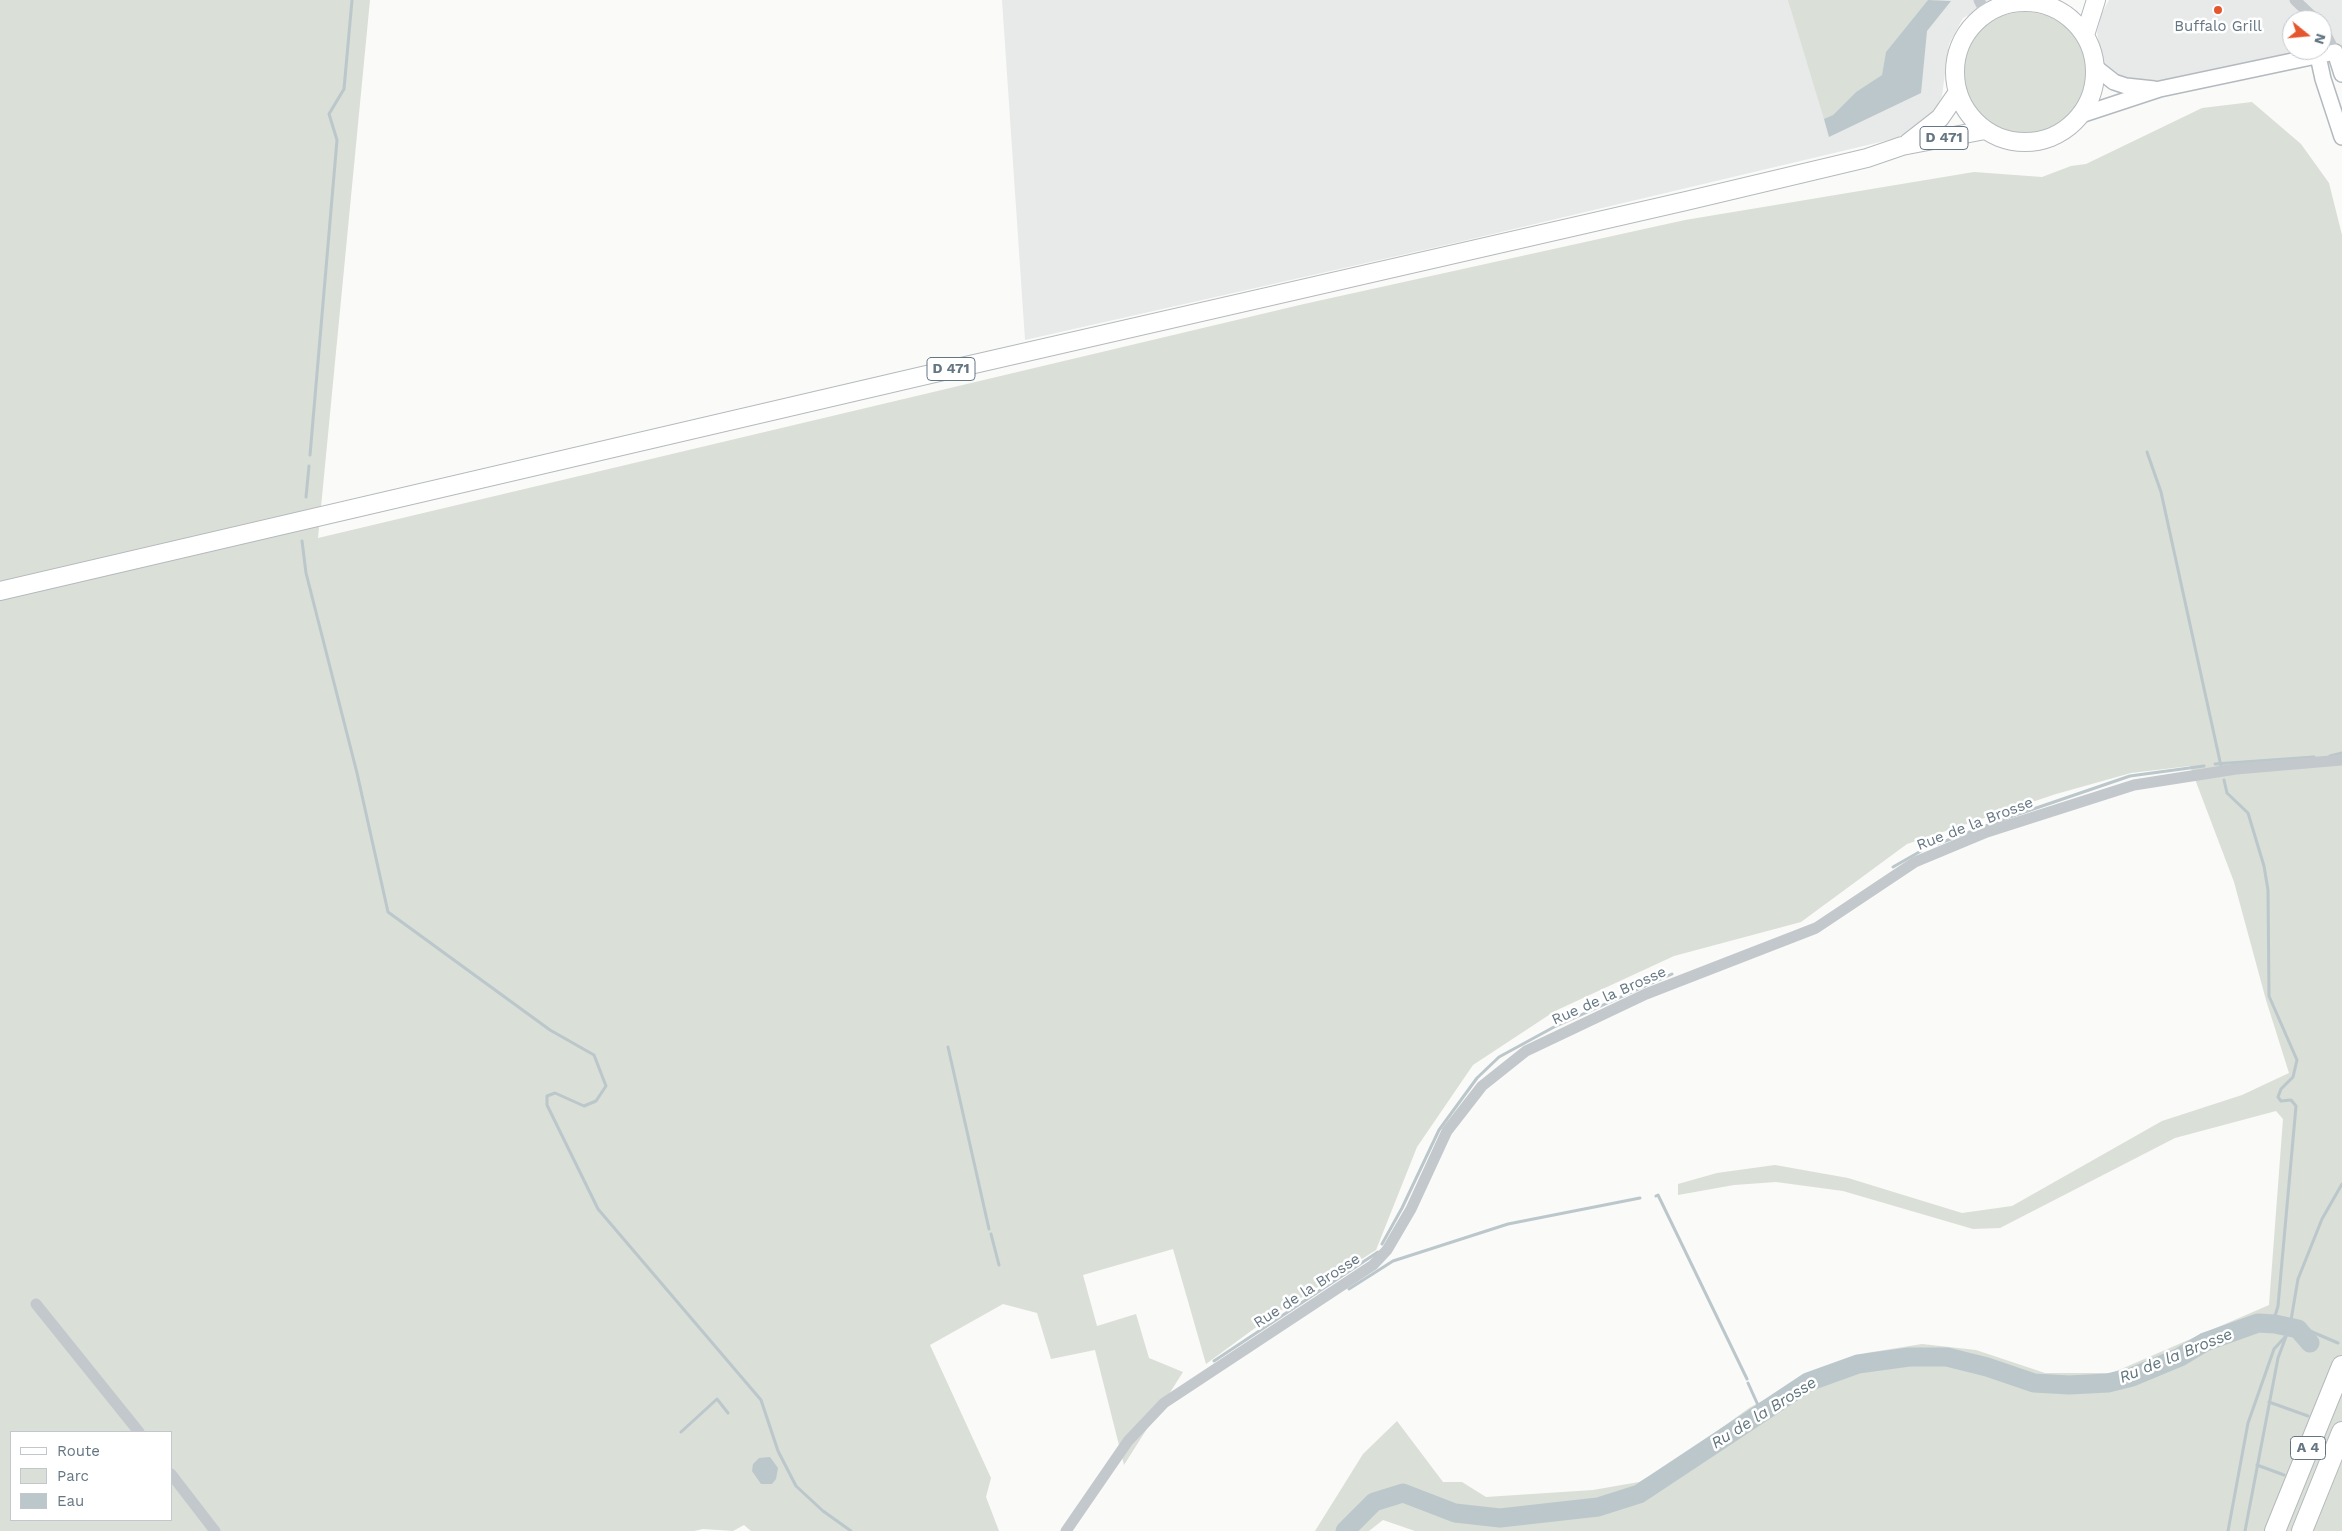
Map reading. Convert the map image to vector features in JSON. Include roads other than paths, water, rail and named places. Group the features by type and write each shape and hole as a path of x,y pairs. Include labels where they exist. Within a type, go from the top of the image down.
{"highway":[{"name":"A 4","path":"2275,1531 2342,1366"},
{"name":"A 4","path":"2302,1531 2342,1432"}],"main road":[{"path":"2085,35 2096,0"},
{"path":"2017,2 2055,3 2085,35 2092,50 2095,66 2094,84 2090,100 2081,115 2065,130 2046,139 2032,141 2004,139 1985,130 1968,113 1958,92 1955,70 1959,48 1982,7 1998,7 2017,2"},
{"path":"2338,52 2342,74"},
{"path":"2081,115 2160,89 2294,60"},
{"path":"2319,60 2322,79 2342,137"},
{"path":"2290,61 2322,79"},
{"path":"2095,66 2114,82 2126,86 2160,89"},
{"name":"D 471","path":"1902,146 1940,118 1958,92"},
{"name":"D 471","path":"0,591 954,368 1686,201 1867,158 1902,146 1985,130"}],"street":[{"path":"2295,0 2305,10"},
{"name":"Rue de la Brosse","path":"1066,1531 1128,1441 1164,1403 1374,1265 1387,1250 1412,1209 1446,1131 1482,1086 1526,1050 1646,994 1816,928 1916,862 1987,832 2134,784 2236,769 2342,760"},
{"path":"36,1304 138,1431"},
{"path":"172,1475 215,1531"}],"water":[{"path":"1928,0 1951,1 1927,31 1921,93 1829,137 1824,119 1833,115 1856,92 1882,75 1886,52"},
{"path":"770,1457 778,1468 776,1479 772,1484 761,1484 752,1471 753,1464 759,1458"}],"waterway":[{"path":"310,455 337,140 329,114 344,89 352,0"},
{"path":"2147,452 2161,492 2221,766"},
{"path":"306,497 309,466"},
{"path":"302,541 306,573 357,773 388,912 550,1030 594,1055 606,1086 596,1101 584,1106 555,1093 547,1096 547,1105 598,1209 761,1400 778,1451 796,1486 823,1511 851,1531"},
{"path":"2330,756 2342,753"},
{"path":"2215,764 2314,757"},
{"path":"1932,846 2130,776 2204,766"},
{"path":"2224,780 2227,793 2248,813 2264,866 2268,890 2269,996 2297,1060 2293,1077 2281,1089 2278,1097 2281,1101 2291,1100 2296,1106 2275,1324"},
{"path":"1893,867 1921,851"},
{"path":"1382,1244 1402,1208 1439,1130 1477,1078 1499,1057 1554,1027 1672,974"},
{"path":"948,1047 989,1229"},
{"path":"2245,1531 2278,1358 2290,1326 2298,1279 2322,1219 2342,1184"},
{"path":"1656,1196 1658,1195 1747,1379"},
{"path":"1349,1289 1393,1261 1508,1224 1640,1198"},
{"path":"991,1234 999,1265"},
{"path":"1214,1361 1378,1252"},
{"name":"Ru de la Brosse","path":"1345,1531 1374,1502 1403,1493 1455,1513 1500,1518 1598,1507 1639,1494 1808,1382 1858,1364 1909,1357 1947,1357 1987,1367 2034,1383 2069,1385 2108,1383 2132,1377 2180,1357 2205,1342 2258,1323 2275,1324 2298,1329 2310,1343"},
{"path":"2305,1337 2310,1331 2338,1343"},
{"path":"2228,1531 2248,1423 2274,1349 2285,1337"},
{"path":"1748,1383 1762,1414"},
{"path":"681,1432 717,1399 728,1413"},
{"path":"2269,1402 2308,1416"},
{"path":"2257,1465 2284,1475"}],"place":[{"name":"Buffalo Grill","path":"2218,10"}]}
